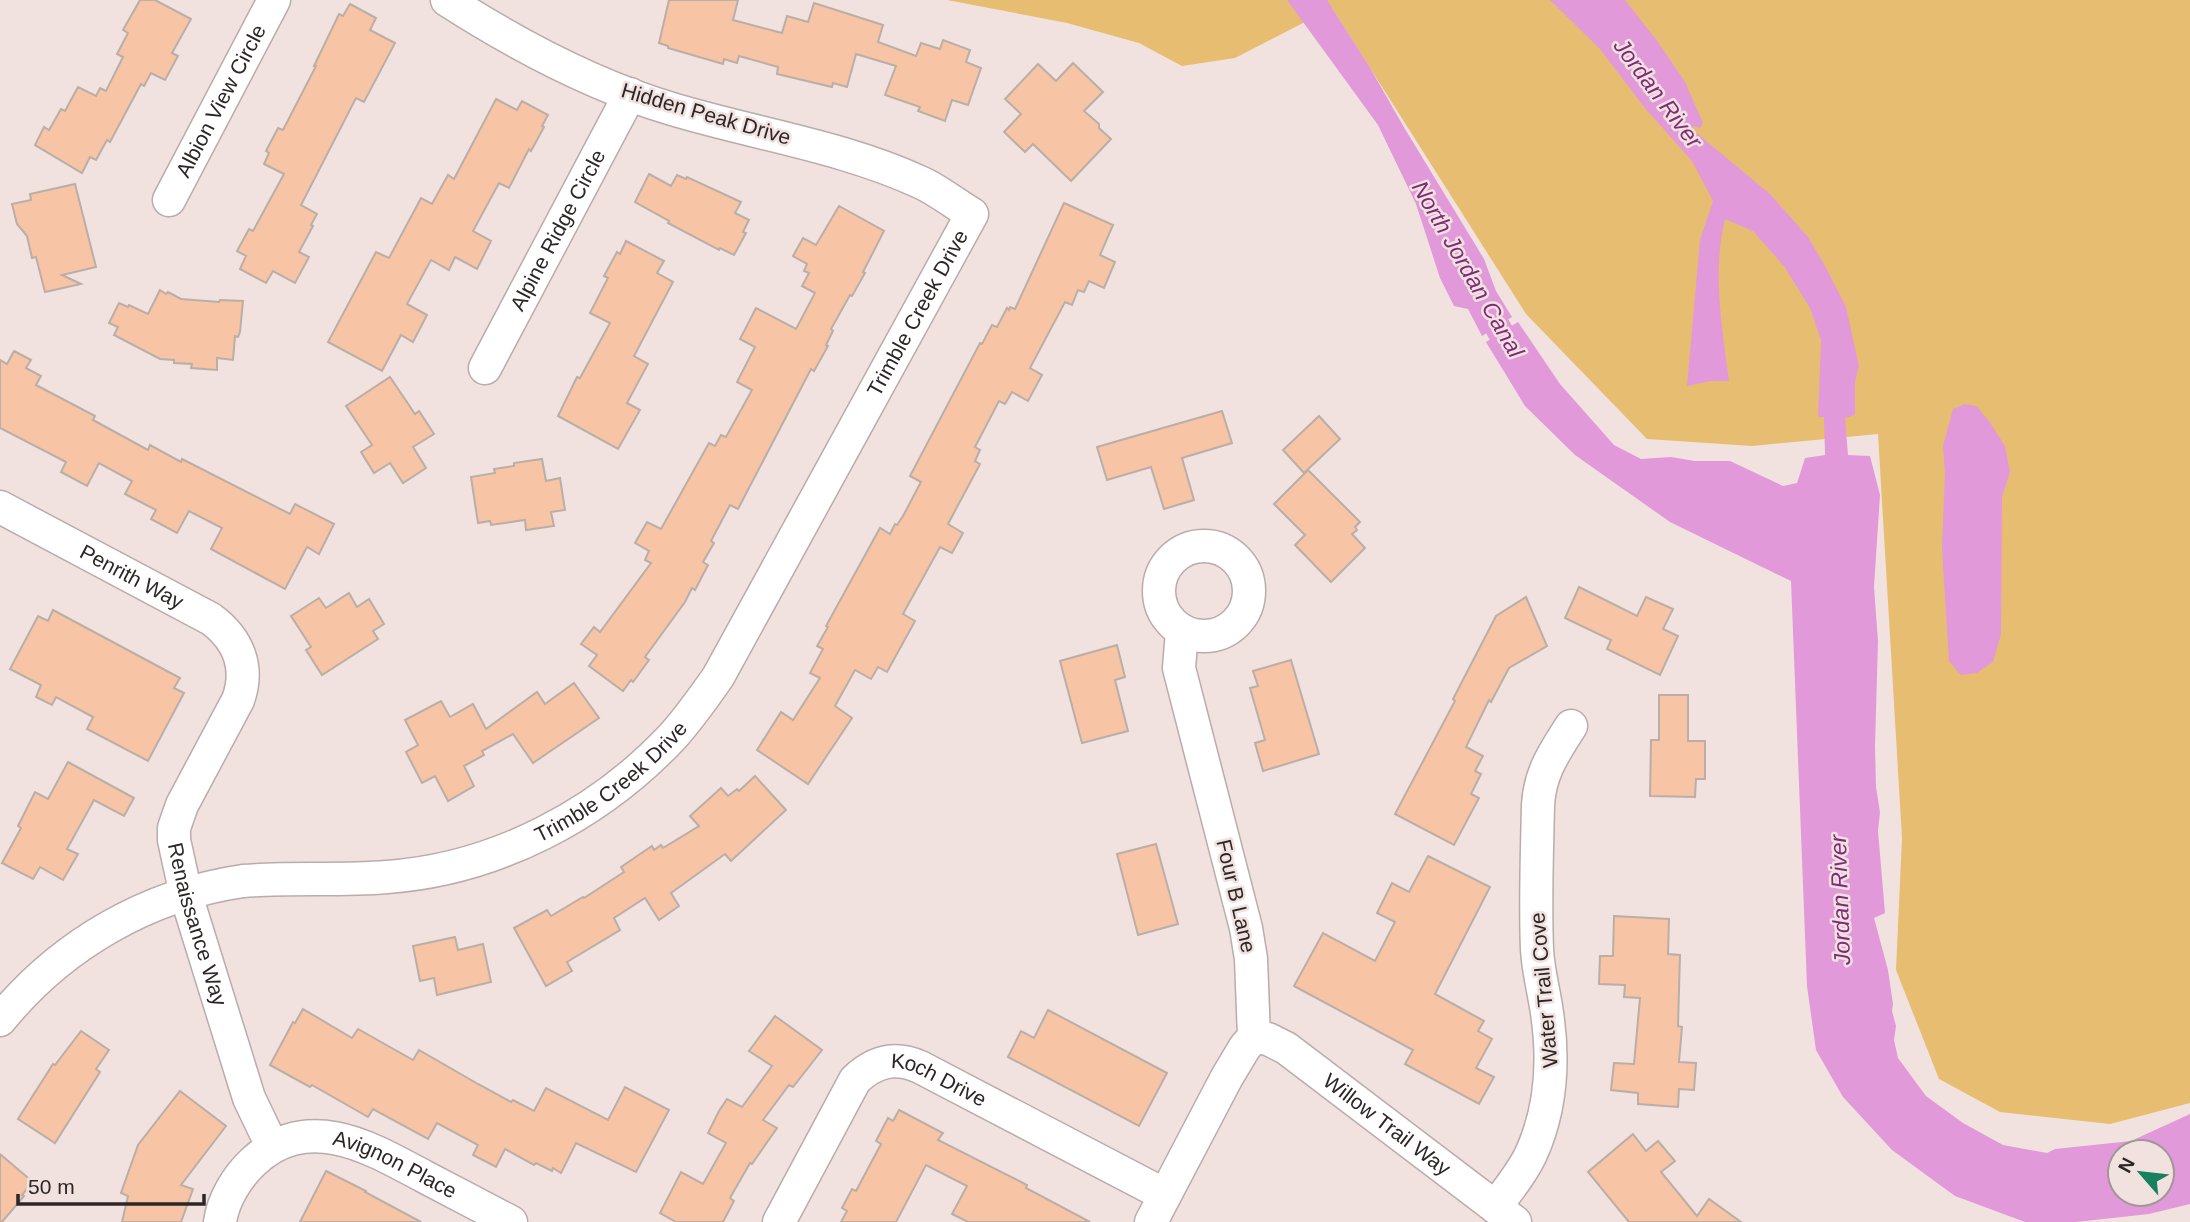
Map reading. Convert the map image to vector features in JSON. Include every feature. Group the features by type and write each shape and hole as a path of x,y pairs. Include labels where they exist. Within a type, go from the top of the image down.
{"street":[{"name":"Albion View Circle","path":"169,200 274,0"},
{"name":"Hidden Peak Drive","path":"447,0 555,62 630,94 689,114 768,132 858,158 923,184 972,214"},
{"name":"Alpine Ridge Circle","path":"485,368 630,94"},
{"name":"Trimble Creek Drive","path":"0,1020 43,973 95,934 120,920 186,895 243,881 387,877 424,873 459,865 527,841 560,824 591,806 648,760 697,706 731,656 972,214"},
{"name":"Penrith Way","path":"0,507 211,620 223,628 232,639 243,666"},
{"name":"Four B Lane","path":"1182,631 1179,668 1246,928 1251,958 1254,1037"},
{"name":"Renaissance Way","path":"243,666 242,689 238,700 182,805 174,828 176,853 186,895 249,1098 272,1146"},
{"name":"Water Trail Cove","path":"1505,1214 1514,1181 1531,1154 1539,1132 1551,1076 1547,1011 1537,950 1538,805 1546,766 1571,726"},
{"path":"1158,1209 1227,1077 1254,1037"},
{"name":"Willow Trail Way","path":"1254,1037 1268,1039 1286,1048 1505,1214"},
{"name":"Koch Drive","path":"779,1222 855,1080 872,1066 891,1060 920,1067 1158,1209"},
{"name":"Avignon Place","path":"272,1146 322,1136 356,1142 511,1222"},
{"path":"220,1222 227,1198 241,1176 272,1146"}],"shaded area":[{"path":"947,0 2190,0 2190,1103 2110,1124 2000,1112 1939,1079 1896,970 1902,838 1878,434 1752,446 1647,439 1526,314 1332,8 1235,58 1182,66 1139,43 1067,23"}],"water":[{"path":"1287,0 1327,0 1484,259 1496,291 1512,317 1482,336 1468,309 1454,306 1440,278 1416,204 1378,125"},
{"name":"Jordan River","path":"1550,0 1625,0 1685,82 1703,123 1700,128 1693,126 1693,130 1770,194 1808,237 1846,307 1859,366 1855,382 1855,415 1845,418 1848,455 1870,456 1880,495 1874,587 1878,641 1875,746 1885,913 1874,918 1888,970 1898,1058 1926,1096 1963,1123 2003,1145 2047,1153 2055,1149 2106,1144 2106,1208 2174,1208 2149,1214 2076,1222 2025,1222 1955,1196 1892,1150 1843,1097 1816,1050 1807,986 1791,581 1670,522 1575,455 1525,406 1486,342 1518,322 1560,384 1614,445 1641,459 1671,457 1695,461 1730,461 1783,486 1797,483 1805,458 1825,455 1824,417 1818,417 1821,340 1810,308 1784,266 1753,231 1725,219 1719,279 1729,381 1711,381 1687,386 1700,240 1713,201 1692,161 1644,107 1600,49"},
{"path":"1965,404 1976,406 1989,421 2005,446 2010,472 2002,497 2001,634 1993,662 1977,673 1961,675 1949,661 1942,549 1945,472 1943,446 1953,409"},
{"path":"2190,1114 2190,1204 2176,1207 2176,1138 2138,1138"}],"building":[{"path":"140,0 155,0 191,19 172,53 178,56 165,80 151,73 144,86 141,84 110,142 107,140 96,160 90,157 82,173 35,145 44,127 49,130 61,109 65,111 78,87 96,96 100,88 106,91 123,57 117,54 128,33 123,30"},
{"path":"669,0 738,0 733,20 782,33 787,16 808,22 814,3 883,25 878,42 916,56 921,43 940,49 943,40 970,50 966,62 981,68 968,105 952,100 945,121 918,111 920,107 885,95 896,66 856,54 847,87 833,83 832,87 777,74 778,67 739,56 737,63 724,59 723,64 668,48 659,43"},
{"path":"350,4 376,18 370,30 395,43 364,102 356,98 301,205 317,214 299,252 309,257 295,283 273,271 266,283 240,269 246,256 237,251 249,229 253,231 284,174 264,164 269,153 266,151 278,128 283,130 339,14 343,16"},
{"path":"1073,63 1103,92 1084,111 1111,139 1071,181 1033,144 1025,152 1004,132 1021,114 1005,99 1038,64 1056,81"},
{"path":"496,99 517,110 522,101 548,115 542,126 544,127 509,188 499,183 473,231 491,241 477,269 455,257 449,270 431,260 407,304 427,315 413,342 401,335 382,371 328,342 376,252 389,258 421,198 432,204 448,175 454,179"},
{"path":"649,174 671,186 677,175 686,179 687,177 741,202 735,213 749,220 743,232 746,233 734,255 668,223 669,221 635,202"},
{"path":"75,184 96,267 62,275 81,284 45,292 36,257 32,258 27,236 17,224 12,204 31,200 30,194"},
{"path":"1064,203 1113,225 1100,255 1115,262 1104,288 1089,281 1084,292 1078,290 1072,305 1065,302 1030,368 1042,375 1028,401 1012,392 1005,404 999,401 975,447 980,450 975,461 980,464 948,524 963,533 952,553 940,547 903,614 915,621 887,672 878,667 871,679 855,670 835,706 852,718 808,784 757,750 781,712 793,720 820,678 810,673 823,649 817,646 828,627 826,626 880,528 890,534 903,516 921,482 910,476 980,343 982,344 992,325 997,327 1007,308 1015,309"},
{"path":"839,206 884,231 863,272 865,273 831,329 833,331 826,345 828,346 814,371 811,369 738,509 730,505 711,541 714,543 703,562 708,565 695,590 692,588 645,657 649,660 623,691 589,666 597,655 581,644 594,627 600,632 651,563 645,560 649,551 635,543 647,522 661,529 709,443 715,446 721,435 726,437 752,390 737,382 755,347 740,339 756,308 796,329 815,293 802,286 809,273 804,271 807,264 793,256 803,238 816,245"},
{"path":"626,241 664,261 657,273 673,282 634,356 648,364 627,403 640,410 618,449 558,416 577,377 580,378 610,323 590,313 608,278 604,276"},
{"path":"160,290 181,299 243,301 240,332 238,337 235,336 233,360 217,358 217,370 191,368 192,364 160,359 114,335 118,327 109,323 119,303 148,314"},
{"path":"14,351 31,360 26,368 41,376 36,385 95,416 93,420 148,450 150,445 181,462 182,459 290,514 295,504 334,524 319,554 307,547 285,589 211,549 222,528 189,511 177,533 151,519 156,510 125,494 132,481 99,463 87,486 61,472 66,462 0,428 0,360 7,364"},
{"path":"390,377 415,414 419,411 434,434 413,447 426,468 403,483 390,463 374,473 361,452 372,445 346,406"},
{"path":"1222,411 1232,443 1182,458 1194,500 1164,509 1151,467 1107,480 1097,447"},
{"path":"1319,416 1340,439 1304,473 1283,450"},
{"path":"542,459 546,481 560,478 565,510 551,512 554,526 526,530 525,520 491,525 490,521 478,523 471,477 495,473 494,469 514,466 514,463"},
{"path":"1308,470 1360,522 1352,534 1365,548 1331,582 1295,545 1305,535 1274,504"},
{"path":"1579,587 1637,616 1646,597 1673,609 1663,629 1678,636 1660,675 1607,649 1611,640 1565,618"},
{"path":"349,593 357,607 369,599 384,624 373,631 378,639 322,675 306,650 311,647 291,616 319,598 326,608"},
{"path":"1526,597 1547,646 1509,668 1491,702 1489,700 1466,747 1483,756 1475,771 1481,774 1471,794 1479,798 1454,845 1395,814 1455,701 1453,699 1496,616"},
{"path":"53,610 180,678 174,688 184,693 148,761 87,729 93,717 56,697 52,705 36,697 41,685 10,669 38,616 48,621"},
{"path":"1117,645 1125,677 1115,680 1128,731 1082,743 1060,661"},
{"path":"1291,660 1319,754 1263,771 1255,743 1265,740 1250,688 1258,686 1253,671"},
{"path":"574,683 599,718 533,763 513,734 482,751 484,755 464,766 474,786 448,801 435,776 422,783 406,752 418,745 405,720 441,701 450,717 473,704 486,729 537,692 545,704"},
{"path":"1659,695 1688,695 1688,741 1705,741 1705,779 1696,779 1695,797 1650,796 1651,740 1659,740"},
{"path":"68,762 134,798 124,816 94,800 67,849 78,854 63,880 40,867 33,879 2,863 21,828 18,826 35,792 48,799"},
{"path":"755,776 786,810 731,861 725,854 671,893 679,906 659,920 645,898 614,918 620,930 567,962 572,971 546,986 514,928 547,910 551,916 584,898 624,872 621,867 652,846 654,850 661,845 663,848 699,826 690,816 721,788 728,796 737,789 739,791"},
{"path":"1156,844 1178,924 1138,935 1117,854"},
{"path":"1428,856 1490,887 1435,994 1484,1021 1478,1031 1492,1039 1476,1068 1494,1077 1479,1104 1405,1064 1413,1050 1294,986 1323,933 1375,961 1395,922 1377,913 1392,883 1409,892"},
{"path":"1614,916 1669,919 1668,954 1680,955 1678,1026 1682,1027 1679,1062 1696,1063 1694,1090 1679,1089 1678,1107 1638,1104 1638,1093 1611,1090 1614,1063 1634,1064 1640,998 1624,997 1625,985 1599,984 1600,956 1613,956"},
{"path":"455,937 458,950 483,944 491,982 437,995 434,978 420,981 413,946"},
{"path":"303,1009 352,1038 358,1029 413,1060 419,1050 511,1102 513,1100 534,1111 546,1088 608,1120 625,1087 669,1110 636,1172 576,1143 561,1173 553,1168 552,1171 536,1163 534,1165 505,1149 496,1167 473,1155 478,1145 437,1123 428,1139 373,1109 368,1117 270,1065"},
{"path":"1048,1010 1167,1073 1139,1126 1008,1057 1021,1031 1034,1038"},
{"path":"775,1016 822,1050 793,1087 789,1085 763,1120 777,1128 752,1164 750,1163 730,1198 734,1201 723,1222 676,1222 660,1213 681,1172 703,1184 726,1143 708,1133 719,1111 727,1099 742,1107 772,1066 749,1051"},
{"path":"81,1031 109,1050 96,1069 100,1072 55,1143 18,1119 53,1064 55,1065"},
{"path":"180,1091 226,1126 181,1185 193,1189 181,1222 122,1222 128,1196 121,1193 138,1145"},
{"path":"899,1110 943,1133 938,1140 1027,1185 1026,1188 1090,1222 968,1222 952,1214 967,1186 926,1165 896,1222 841,1222 847,1211 842,1208 852,1189 856,1191 881,1144 876,1141 888,1118 893,1121"},
{"path":"1633,1134 1646,1151 1658,1141 1675,1161 1661,1172 1697,1216 1709,1199 1741,1222 1629,1222 1588,1172"},
{"path":"0,1154 33,1182 2,1222 0,1222"},
{"path":"326,1171 366,1191 421,1222 300,1222"}],"waterway":[{"name":"North Jordan Canal","path":"1479,294 1501,333 1522,362"}]}
